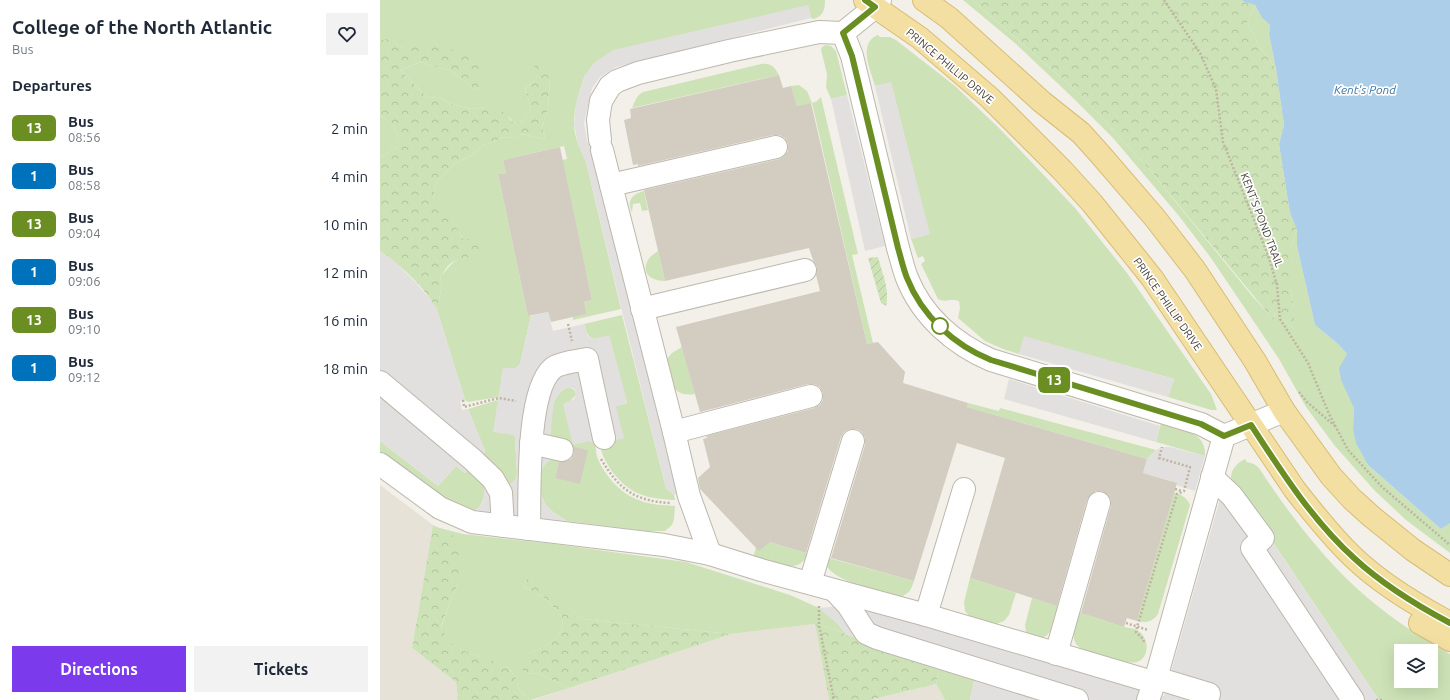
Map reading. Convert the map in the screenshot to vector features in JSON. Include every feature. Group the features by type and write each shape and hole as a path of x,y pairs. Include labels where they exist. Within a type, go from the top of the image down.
{"main road":[{"path":"924,0 949,18 1042,102 1081,133 1155,218 1195,270 1255,361 1284,411 1331,476 1352,499 1372,517 1413,550 1450,575"},
{"name":"PRINCE PHILLIP DRIVE","path":"873,2 920,38 990,98 1062,170 1092,203 1152,278 1294,490 1353,558 1385,584 1450,623"},
{"path":"1408,598 1420,623 1450,640"}],"lane":[{"path":"710,554 689,496 601,145 598,120 601,101 610,86 638,73 820,32 843,33 873,2"},
{"path":"843,33 852,56 898,248 907,277 920,303 946,333 973,353 991,360 1201,424 1224,436 1284,411"},
{"path":"611,185 776,147"},
{"path":"642,308 759,282 805,270"},
{"path":"529,529 531,443 536,405 544,380 552,368 587,359 604,438"},
{"path":"380,382 467,454 493,479 501,493 503,526"},
{"path":"674,432 811,396"},
{"path":"1148,700 1156,678 1224,436"},
{"path":"810,583 853,441"},
{"path":"531,443 562,450"},
{"path":"380,464 440,508 472,522 664,545 710,554 835,591 926,615 1146,680 1156,678 1209,694 1207,700"},
{"path":"1212,477 1232,496 1262,538 1252,548 1353,700"},
{"path":"926,615 964,489"},
{"path":"1056,654 1099,503"},
{"path":"835,591 848,605 866,633 877,638 1077,700"}],"path":[{"name":"KENT'S POND TRAIL","path":"1164,0 1200,53 1216,89 1223,142 1268,255 1277,285 1280,319 1308,364 1336,428 1348,450 1382,487 1450,545"},
{"path":"1294,386 1307,402 1336,428"},
{"path":"462,400 464,406 499,398 536,405"},
{"path":"604,438 598,446 600,458 610,474 623,488 639,497 656,502 676,503"},
{"path":"1162,448 1159,458 1190,467 1184,491"},
{"path":"1175,489 1184,491"},
{"path":"1145,644 1143,639 1136,632 1137,627 1177,494 1184,491"},
{"path":"819,625 834,700"},
{"path":"1376,700 1382,700"}],"shaded area":[{"path":"808,5 811,18 616,67 600,77 592,88 584,123 587,141 595,159 678,494 674,495 666,488 586,162 578,144 574,124 576,104 585,75 594,63 613,50"},
{"path":"891,82 930,234 911,239 875,86"},
{"path":"847,95 885,246 865,251 831,99"},
{"path":"380,251 392,259 415,282 431,300 437,310 465,400 460,401 462,410 468,409 485,451 483,455 506,482 511,484 516,479 517,473 515,437 513,435 493,432 503,368 516,368 520,364 531,316 548,312 553,331 584,324 588,336 591,338 594,339 609,335 627,402 616,407 624,438 602,444 595,444 590,441 573,445 563,404 574,399 576,395 575,390 573,388 568,388 562,390 554,402 550,436 553,439 560,460 550,460 545,464 541,471 541,494 545,504 553,512 567,521 496,514 476,510 483,502 484,485 467,471 465,473 456,466 438,486 380,441"},
{"path":"1024,336 1174,379 1168,397 1019,354"},
{"path":"1009,379 1160,426 1156,442 1004,399"},
{"path":"1162,447 1170,447 1205,456 1195,491 1176,485 1171,481 1143,473 1147,459 1156,450"},
{"path":"1230,477 1379,700 970,700 976,672 847,635 836,622 819,608 859,604 1164,696 1220,499"},
{"path":"380,485 433,525 412,648 456,682 458,700 380,700"},
{"path":"815,624 829,700 533,700 731,634"},
{"path":"936,684 945,700 870,700"}],"green space":[{"path":"380,0 825,0 825,7 820,16 814,19 811,18 808,6 585,75 576,105 574,129 586,162 621,309 573,320 573,316 584,302 592,300 562,160 567,159 564,146 503,160 506,173 498,174 528,316 531,316 520,364 516,368 503,369 499,397 468,402 465,400 437,310 442,285 440,277 451,264 461,258 466,258 470,239 463,239 451,222 444,215 434,209 433,198 437,181 454,164 472,155 483,145 503,137 513,138 522,134 544,139 545,134 542,128 548,108 550,79 537,76 533,83 525,87 531,109 524,121 514,123 510,118 486,107 471,109 449,103 438,97 428,98 400,70 421,62 451,71 475,90 481,87 481,68 388,39 380,40"},
{"path":"963,0 972,0 1081,95 1149,169 1253,297 1275,321 1274,312 1294,329 1294,309 1290,287 1290,248 1297,230 1297,246 1315,325 1338,344 1347,354 1354,408 1353,429 1368,465 1441,529 1450,523 1450,553 1406,520 1375,491 1335,446 1306,407 1279,359 1211,258 1179,216 1113,138 1016,44"},
{"path":"972,0 1242,0 1255,5 1247,23 1259,46 1276,69 1284,125 1279,144 1290,213 1297,230 1290,248 1290,287 1294,309 1294,329 1274,312 1275,322 1149,169 1081,95"},
{"path":"1255,5 1262,18 1270,25 1269,34 1276,69 1259,46 1247,23"},
{"path":"878,35 880,37 890,37 896,40 955,86 1001,130 1075,208 1127,273 1211,394 1217,410 1211,410 1168,397 1174,379 1025,337 1019,354 1003,349 985,341 958,318 960,308 959,301 943,301 938,299 921,264 925,261 923,256 918,258 911,239 929,234 891,83 875,86 867,58 868,44"},
{"path":"388,39 450,49 468,55 481,68 481,87 475,90 451,71 421,62 400,70 428,98 438,97 449,103 471,109 486,107 500,109 514,123 524,121 531,109 525,87 533,83 537,76 534,66 541,64 552,75 550,79 548,108 542,128 545,134 544,139 522,134 513,138 503,137 483,145 472,155 454,164 437,181 433,198 435,209 451,221 463,239 470,239 478,243 480,250 469,257 455,261 446,268 440,277 442,285 437,310 426,293 412,277 380,251 380,157 399,147 398,136 394,128 380,115 380,40"},
{"path":"826,45 831,46 836,51 847,95 831,99 826,87 827,74 821,50 822,47"},
{"path":"761,64 772,66 779,75 632,108 637,97 643,92"},
{"path":"799,85 807,91 812,103 797,106 791,86"},
{"path":"821,97 858,254 852,255 873,343 867,344 812,103"},
{"path":"380,115 394,128 398,136 399,147 380,157"},
{"path":"644,191 648,210 642,211 640,203 633,204 632,212 630,208 630,201 634,196"},
{"path":"658,251 665,281 652,278 646,270 648,260"},
{"path":"878,257 887,294 886,306 881,303 868,258"},
{"path":"622,315 666,488 674,495 675,500 645,496 629,489 615,476 604,459 602,453 602,440 616,406 627,403 609,336 594,339 587,333 584,324"},
{"path":"682,347 695,394 681,393 676,390 671,380 666,360 672,353"},
{"path":"567,388 575,391 576,395 570,401 590,441 595,444 597,456 601,465 614,484 632,497 643,502 675,506 672,525 665,531 647,531 567,521 553,512 545,504 541,494 541,471 545,464 550,460 560,460 555,478 588,450 563,445 558,443 550,436 554,402 561,391"},
{"path":"498,400 515,437 517,473 516,479 511,484 507,482 483,455 485,451 468,409"},
{"path":"968,403 999,411 1000,408 1156,450 1147,459 967,407"},
{"path":"1161,423 1184,429 1197,436 1202,441 1205,456 1156,442"},
{"path":"380,441 438,486 456,466 465,473 467,470 479,479 484,486 485,494 481,505 476,510 464,508 426,488 380,453"},
{"path":"1245,459 1247,462 1254,464 1259,468 1296,520 1339,571 1379,607 1434,644 1394,644 1394,688 1438,688 1438,647 1450,654 1450,700 1379,700 1231,480 1233,470"},
{"path":"1174,492 1184,497 1190,505 1158,614 1154,619 1149,621 1137,621"},
{"path":"433,525 458,538 463,557 458,584 441,627 449,642 471,654 509,668 516,678 519,690 531,700 458,700 456,682 412,648"},
{"path":"436,527 463,534 554,544 686,562 790,595 819,608 836,622 847,635 834,629 815,624 731,634 582,619 529,575 524,587 545,598 562,617 563,629 551,644 530,653 527,673 540,674 569,688 531,700 519,690 516,678 509,668 471,654 448,642 441,628 458,584"},
{"path":"770,542 809,554 804,561 791,567 777,565 755,558 754,554 756,547"},
{"path":"825,557 914,581 909,591 900,597 883,593 860,586 839,577 827,566"},
{"path":"529,574 582,619 731,634 569,688 540,674 527,673 516,665 530,653 551,644 563,629 562,617 545,598 524,587"},
{"path":"970,578 1016,593 1009,615 1004,621 996,624 971,618 965,611 964,602"},
{"path":"1032,598 1058,606 1050,632 1041,638 1034,637 1026,633 1025,625"},
{"path":"1079,612 1137,630 1144,637 1146,642 1147,647 1145,656 1133,663 1102,657 1080,648 1075,643 1074,639 1074,629"},
{"path":"815,624 834,629 847,635 941,662 936,684 870,700 829,700"},
{"path":"941,662 976,672 970,700 945,700 936,684"}],"water":[{"name":"Kent's Pond","path":"1242,0 1450,0 1450,523 1441,529 1368,465 1356,443 1353,429 1354,408 1341,380 1339,368 1347,354 1338,344 1315,325 1297,246 1297,230 1290,213 1279,144 1284,125 1276,69 1269,34 1270,25 1262,18 1255,5"}],"building":[{"path":"779,75 783,88 791,86 797,106 811,103 867,344 878,342 905,372 903,383 968,403 967,407 1147,459 1143,473 1177,483 1137,621 1127,618 1124,627 1081,613 1111,506 1111,500 1108,495 1102,491 1096,491 1091,494 1087,500 1057,606 970,578 1005,458 957,443 914,581 831,558 865,445 865,438 862,432 857,429 850,429 844,432 841,437 806,553 770,542 759,551 700,489 698,478 710,467 703,439 707,438 706,436 814,408 820,405 823,400 823,393 820,387 814,384 808,384 700,412 676,327 820,291 816,275 817,267 809,248 665,281 644,190 779,159 788,151 788,144 785,138 780,135 773,135 638,166 638,164 633,165 624,120 631,118 630,109"},
{"path":"560,147 592,300 584,302 586,314 551,322 548,312 528,316 498,174 506,173 503,160"},
{"path":"574,447 588,450 580,484 555,478 559,462 565,462 571,459 574,453"}],"bus line":[{"name":"13","path":"865,0 875,7 843,33 852,56 898,248 907,277 920,303 946,333 973,353 991,360 1201,424 1224,436 1251,425 1294,490 1353,558 1385,584 1450,623"}]}
